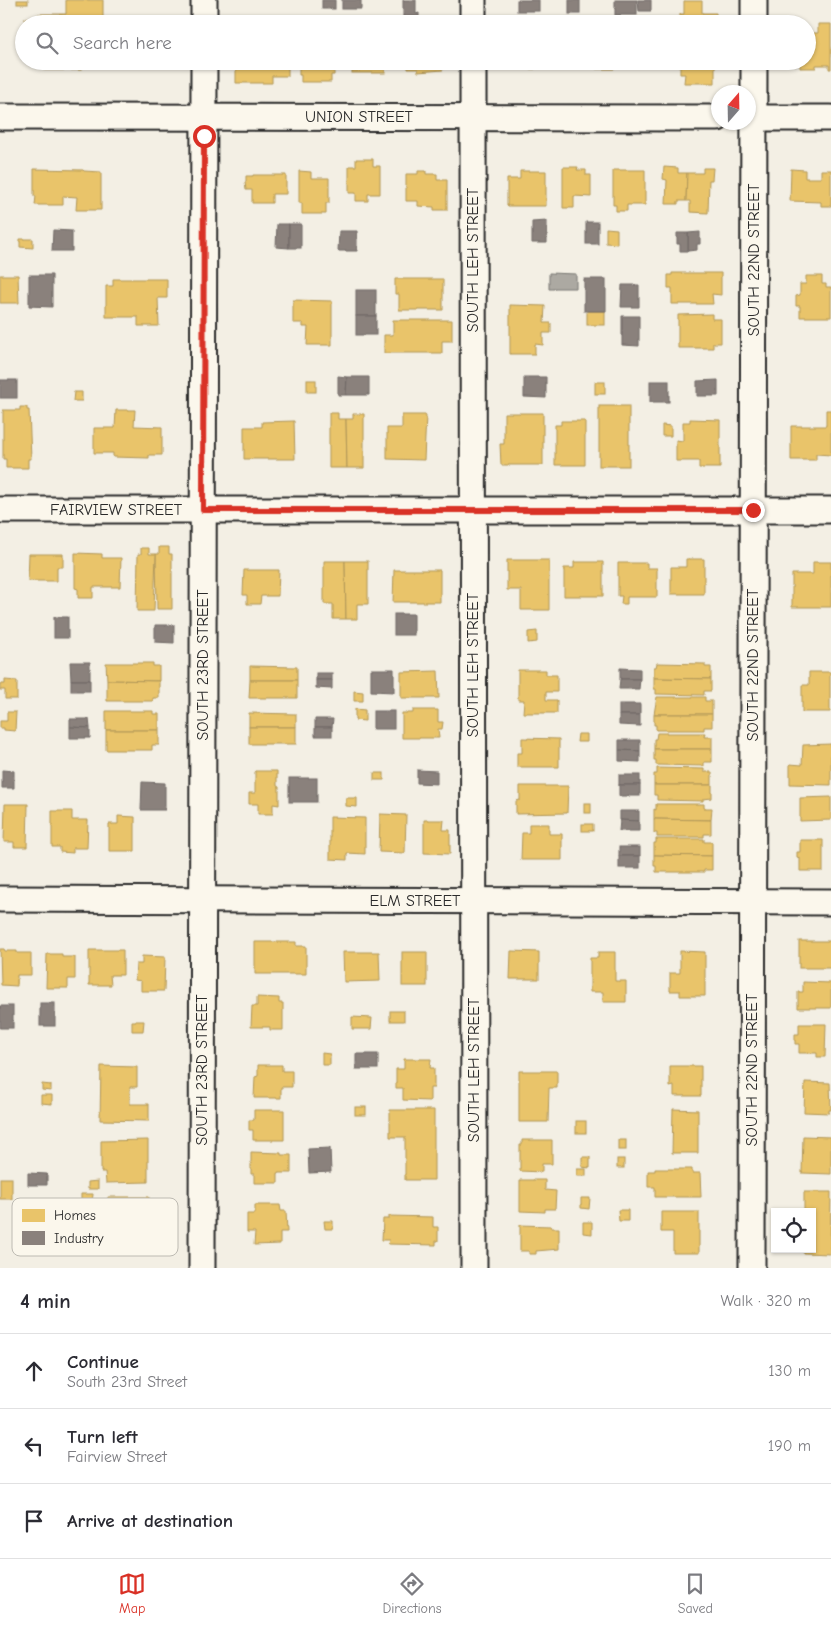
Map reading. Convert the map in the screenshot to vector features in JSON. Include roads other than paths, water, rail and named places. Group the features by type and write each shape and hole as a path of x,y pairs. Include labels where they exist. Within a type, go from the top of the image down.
{"street":[{"path":"204,0 204,15"},
{"path":"473,0 473,15"},
{"path":"754,0 754,15"},
{"name":"SOUTH 23RD STREET","path":"202,1268 204,70"},
{"name":"SOUTH LEH STREET","path":"473,70 474,1268"},
{"name":"SOUTH 22ND STREET","path":"753,85 754,70"},
{"name":"UNION STREET","path":"0,117 711,118"},
{"path":"756,118 831,118"},
{"name":"SOUTH 22ND STREET","path":"751,130 753,510 752,1268"},
{"name":"FAIRVIEW STREET","path":"0,510 831,510"},
{"name":"ELM STREET","path":"0,899 831,902"}]}
